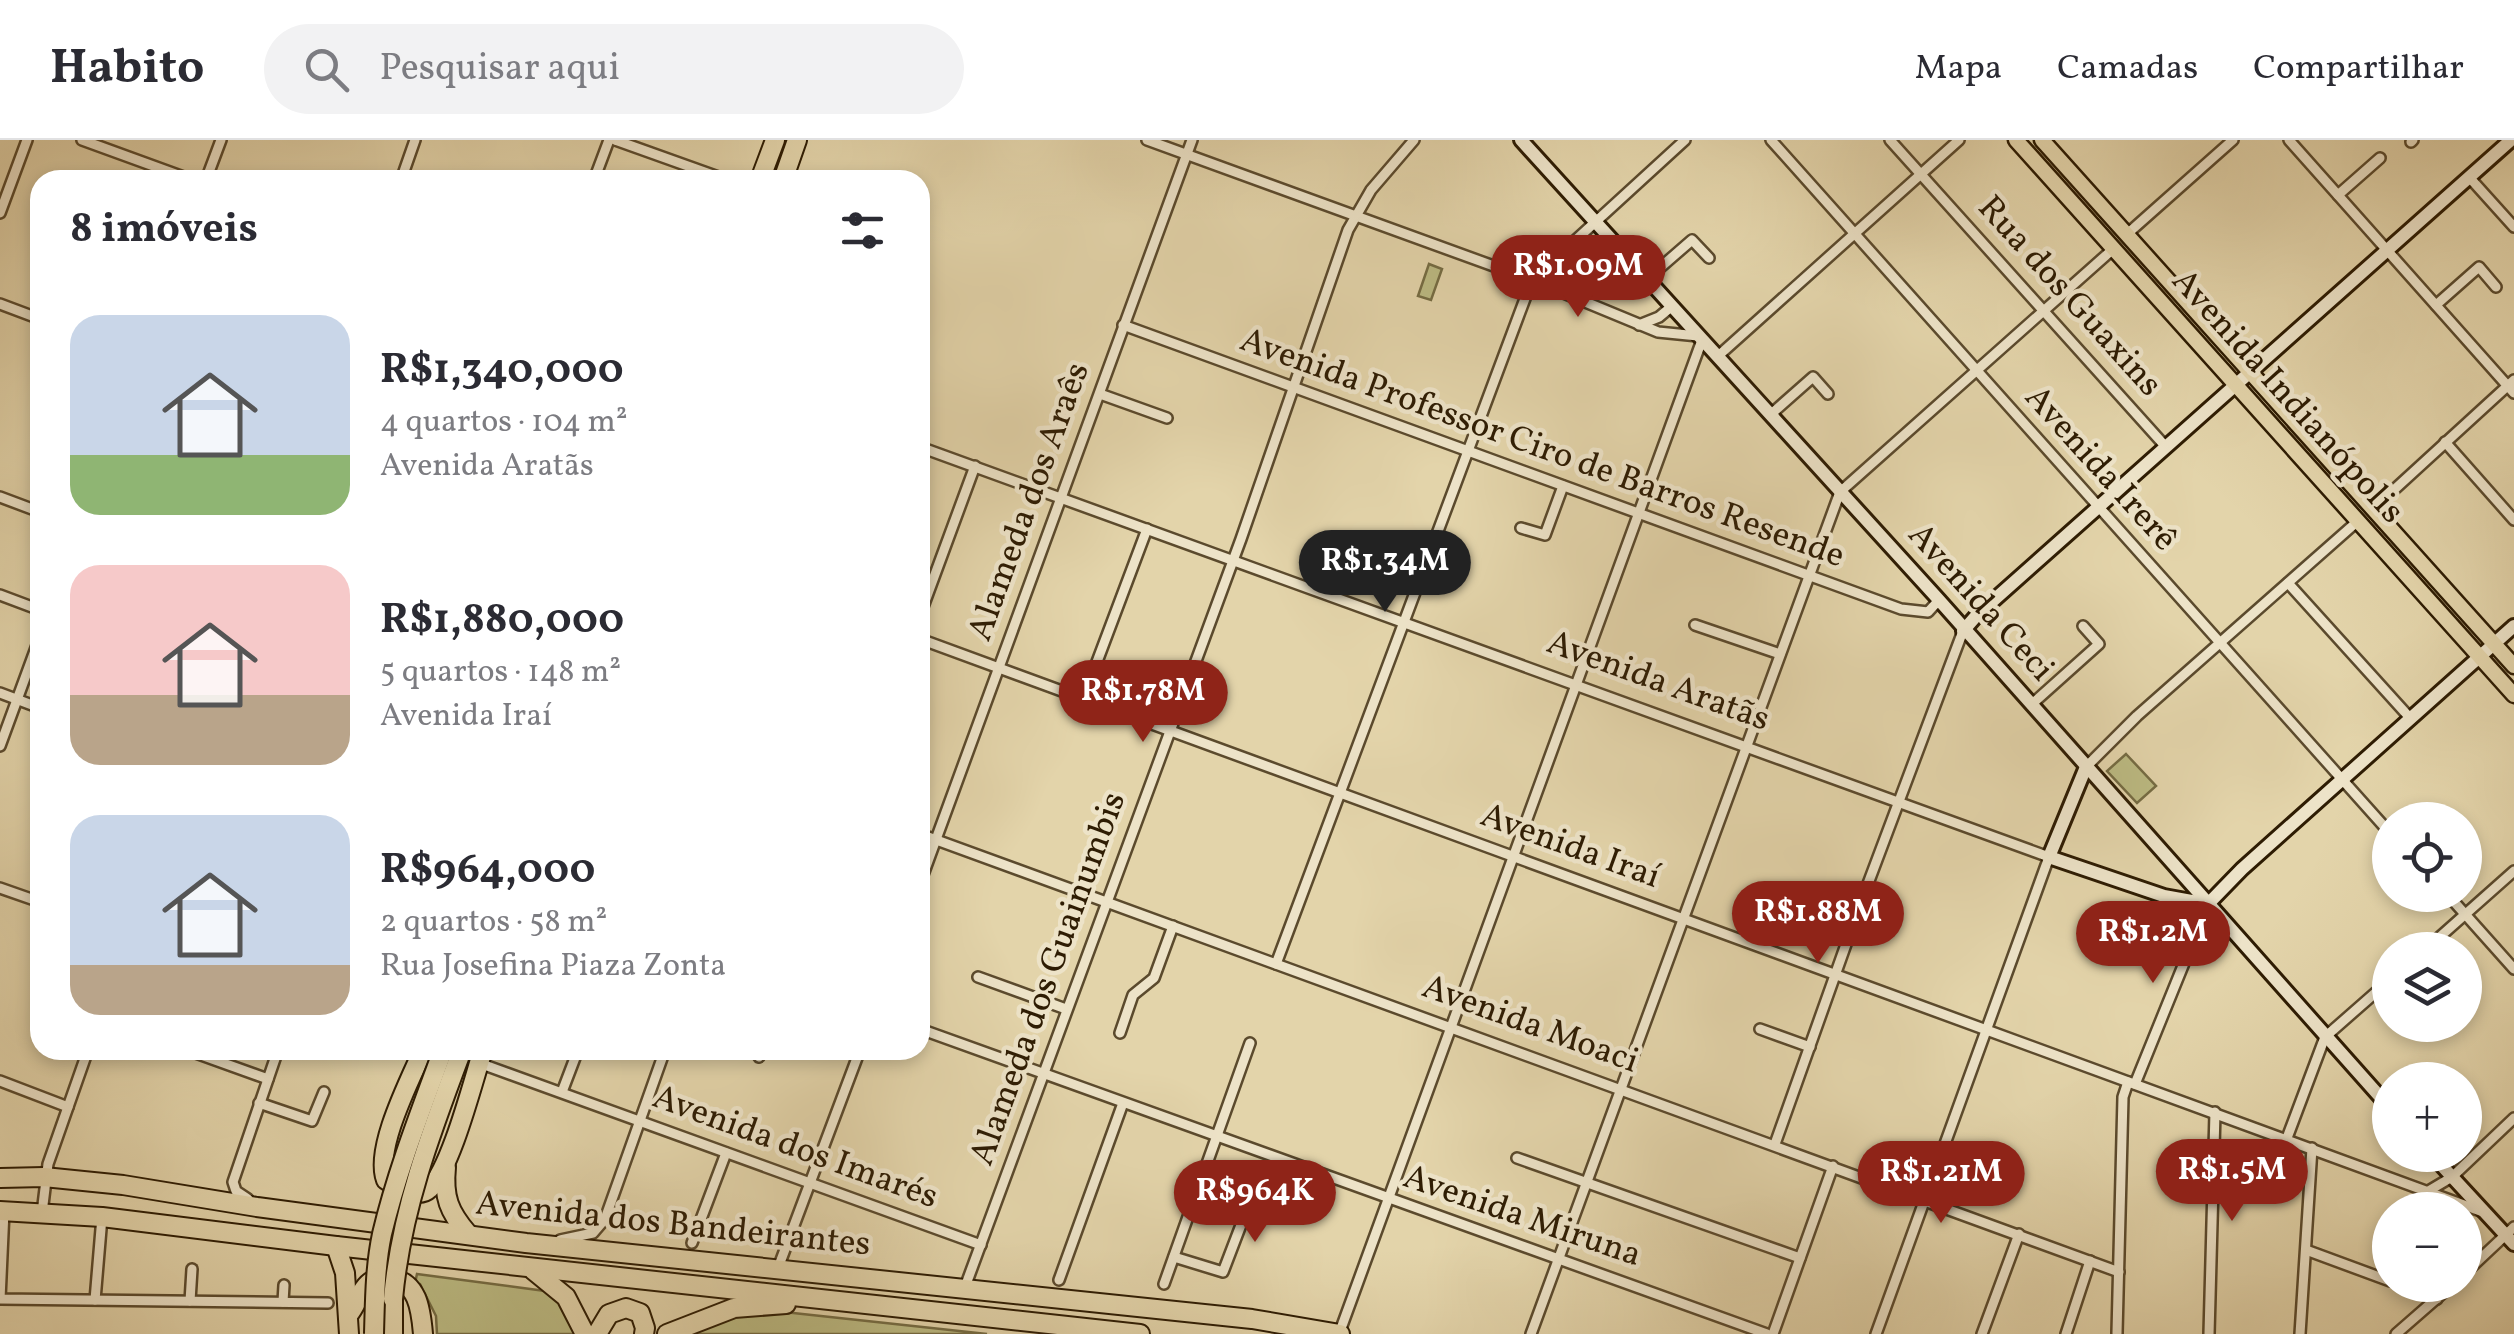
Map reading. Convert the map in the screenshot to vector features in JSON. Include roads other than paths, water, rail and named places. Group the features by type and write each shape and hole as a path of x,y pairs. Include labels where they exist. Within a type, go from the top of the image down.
{"highway":[{"path":"764,170 775,140"},
{"path":"787,170 798,140"},
{"path":"420,1060 393,1123 383,1173 394,1186 425,1192 448,1155"},
{"path":"374,1334 375,1277 382,1235 406,1152 439,1060"},
{"path":"393,1334 396,1268 408,1204 418,1166 458,1060"},
{"path":"468,1234 454,1218 444,1197 448,1155 480,1060"},
{"name":"Avenida dos Bandeirantes","path":"0,1178 44,1177 123,1185 526,1243 1252,1319 1340,1334"},
{"name":"Avenida dos Bandeirantes","path":"2,1211 102,1217 1140,1334"},
{"path":"336,1246 345,1273 349,1334"},
{"path":"529,1267 566,1297 585,1334"},
{"path":"349,1314 368,1284 392,1278 402,1282 415,1296 424,1334"},
{"path":"667,1334 734,1308 807,1298"},
{"path":"598,1334 609,1314 626,1308 640,1314 644,1334"}],"main road":[{"name":"Avenida Indianópolis","path":"2016,140 2514,694"},
{"name":"Avenida Indianópolis","path":"2042,140 2514,666"}],"street":[{"path":"0,213 27,140"},
{"path":"82,140 164,170"},
{"path":"210,170 221,140"},
{"path":"405,170 416,140"},
{"path":"598,170 612,140 698,170"},
{"path":"1147,140 1532,280 1639,325 1670,336 1700,338 1340,1334"},
{"name":"Alameda dos Araês","path":"930,856 1192,140"},
{"name":"Alameda dos Guainumbis","path":"965,1288 1233,560 1355,214 1386,169 1414,140"},
{"name":"Avenida Ceci","path":"1522,140 2372,1088"},
{"path":"1276,964 1532,280 1686,140"},
{"name":"Avenida Irerê","path":"1770,140 2372,814"},
{"name":"Rua dos Guaxins","path":"1890,140 2166,446"},
{"path":"1717,357 1960,140"},
{"path":"2126,235 2233,140"},
{"path":"2289,140 2512,386 2372,509"},
{"path":"1775,1144 1963,631 2098,506 2511,140"},
{"path":"2338,195 2380,158"},
{"path":"2469,177 2514,226"},
{"path":"1648,279 1692,240 1709,258"},
{"path":"1532,1334 1840,492 2112,250"},
{"path":"2436,305 2479,267 2496,287"},
{"path":"0,304 30,315"},
{"path":"1639,325 1658,318 1671,307"},
{"name":"Avenida Professor Ciro de Barros Resende","path":"1123,324 1808,576 1920,613 1932,609 1938,600"},
{"path":"1770,415 1812,377 1828,394"},
{"path":"1100,394 1167,418"},
{"path":"2445,442 2514,520"},
{"name":"Avenida Aratãs","path":"930,450 2048,857 2164,896 2208,904"},
{"path":"930,588 975,466"},
{"path":"1521,528 1545,535 1563,486"},
{"path":"0,497 30,508"},
{"path":"1876,1334 2048,857 2086,767 2137,716 2358,520"},
{"path":"1083,699 1148,528"},
{"path":"2288,584 2411,719"},
{"path":"0,595 30,606"},
{"path":"1694,625 1780,654"},
{"path":"2030,705 2099,644 2083,626"},
{"path":"2118,1334 2123,1097 2208,904 2340,780 2514,626"},
{"name":"Avenida Iraí","path":"930,643 2287,1138 2422,1192"},
{"path":"0,746 30,664"},
{"path":"0,693 30,705"},
{"name":"Avenida Moaci","path":"930,838 2120,1272"},
{"path":"2446,932 2514,871"},
{"path":"0,888 30,898"},
{"path":"2466,914 2514,970"},
{"path":"1120,1034 1134,995 1154,978 1173,926"},
{"path":"978,977 1066,1009"},
{"path":"2287,1138 2326,1037 2372,996"},
{"path":"1760,1029 1810,1047"},
{"name":"Avenida Miruna","path":"930,1032 1770,1334"},
{"path":"1164,1284 1250,1043"},
{"path":"42,1212 44,1177 84,1060"},
{"path":"215,1060 268,1079"},
{"path":"257,1207 232,1187 275,1060"},
{"name":"Avenida dos Imarés","path":"490,1060 638,1121 980,1244"},
{"path":"562,1092 574,1060"},
{"path":"526,1243 582,1237 600,1227 660,1060"},
{"path":"778,1271 856,1060"},
{"path":"0,1082 68,1107"},
{"path":"259,1103 310,1122 324,1092"},
{"path":"1059,1280 1123,1103"},
{"path":"2210,1334 2215,1112"},
{"path":"2427,1192 2452,1177 2514,1118"},
{"path":"2300,1334 2312,1148"},
{"path":"692,1242 726,1153"},
{"path":"1516,1158 1800,1258"},
{"path":"1770,1334 1833,1166"},
{"path":"2447,1172 2511,1236 2482,1259"},
{"path":"1174,1257 1221,1273 1237,1238 1248,1202 1200,1184"},
{"path":"2,1211 0,1299 328,1303"},
{"path":"95,1300 102,1217"},
{"path":"1982,1334 2019,1234"},
{"path":"2306,1250 2372,1275"},
{"path":"2066,1334 2090,1261"},
{"path":"190,1301 192,1268"},
{"path":"283,1302 284,1286"},
{"path":"2396,1334 2432,1302"}]}
